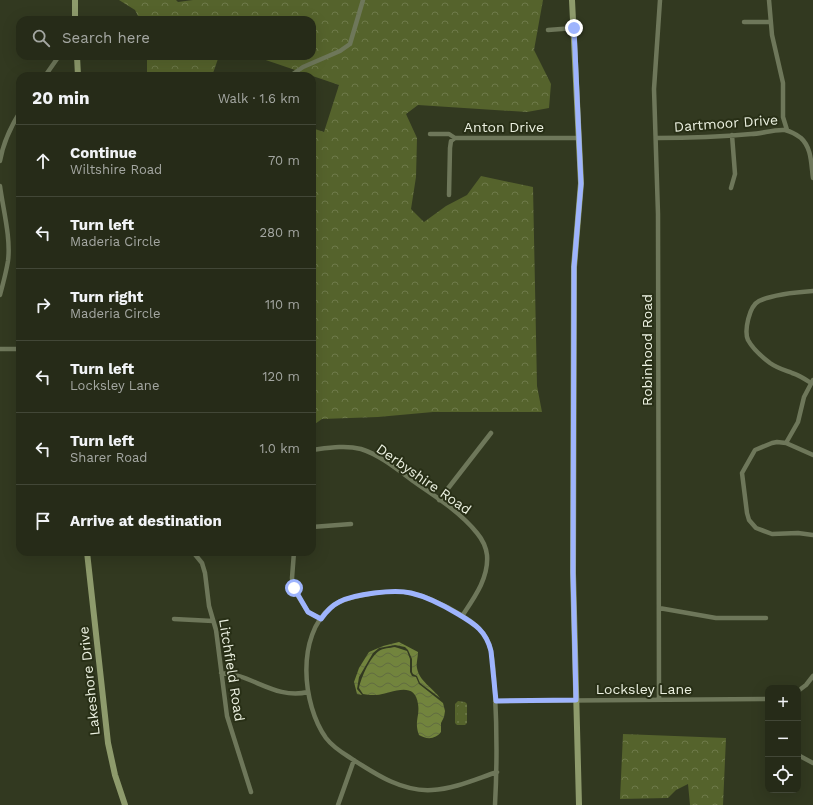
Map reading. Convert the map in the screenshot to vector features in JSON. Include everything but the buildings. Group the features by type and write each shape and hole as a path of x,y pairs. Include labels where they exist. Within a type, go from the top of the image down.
{"street":[{"path":"75,0 75,16"},
{"path":"296,72 303,67 340,51 350,44 363,0"},
{"path":"572,0 581,184 574,267 573,573 579,805"},
{"name":"Robinhood Road","path":"659,700 658,214 654,89 660,0"},
{"path":"769,0 770,22 774,48 783,83 783,117 787,130"},
{"path":"744,22 770,22"},
{"path":"548,30 574,28"},
{"path":"48,72 55,60"},
{"path":"77,60 78,72"},
{"path":"0,161 6,138 16,118"},
{"name":"Dartmoor Drive","path":"656,138 704,137 787,130 799,137 807,145 813,178"},
{"name":"Anton Drive","path":"430,134 449,134 455,138 579,138"},
{"path":"731,188 735,174 732,135"},
{"path":"449,195 450,148 451,141 455,138"},
{"path":"0,186 7,237 8,260 0,295"},
{"path":"786,443 798,422 804,397 812,382 771,363 759,353 750,343 748,338 748,323 752,308 759,301 789,294 813,291"},
{"path":"0,349 16,349"},
{"path":"439,500 491,433"},
{"path":"813,455 786,443 772,443 758,448 753,453 742,473 747,513 749,520 756,528 768,533 813,535"},
{"name":"Derbyshire Road","path":"316,450 342,447 362,450 393,467 439,500 464,520 477,533 484,545 487,555 483,579 462,616"},
{"path":"316,527 351,524"},
{"name":"Lakeshore Drive","path":"87,556 108,743 115,775 125,805"},
{"name":"Litchfield Road","path":"196,556 202,563 205,573 227,716 251,792"},
{"path":"294,556 292,578 294,588 308,612 321,619"},
{"path":"495,805 497,772 496,701 489,644 481,630 462,616 427,598 410,593 398,592 363,596 341,601 331,607 321,619 312,639 307,657 306,677 308,692 316,718 327,739 343,754 390,781 409,788 423,790 448,787 497,772"},
{"path":"659,608 716,618 766,618"},
{"path":"174,619 213,621"},
{"path":"221,673 238,675 288,694 308,692"},
{"path":"801,689 813,676"},
{"name":"Locksley Lane","path":"496,701 765,699"},
{"path":"801,757 813,763"},
{"path":"338,805 354,760"}],"green space":[{"path":"119,0 176,0 178,2 193,0 543,0 534,50 551,84 549,108 527,112 418,105 406,114 417,138 416,177 411,209 424,222 446,206 467,195 481,176 533,187 537,386 542,412 433,412 378,417 322,419 316,423 316,129 324,132 339,85 316,77 316,72 301,72 266,60 316,60 316,16 138,16 135,10"},
{"path":"147,60 218,60 213,72 147,72"},
{"path":"458,701 465,702 467,704 467,723 465,725 457,725 455,723 455,704"},
{"path":"458,706 465,706 464,721 457,721"},
{"path":"623,734 726,738 723,805 690,805 688,784 676,790 668,798 620,799"}],"water":[{"path":"399,642 418,652 418,673 423,681 440,698 420,683 417,676 413,674 412,659 408,650 405,647 395,645 379,648 373,653 359,677 357,689 362,695 357,694 354,682 359,668 369,652 383,646"},
{"path":"395,647 407,651 410,659 410,672 412,676 416,677 419,684 443,703 445,711 444,717 441,723 441,732 437,736 425,738 419,735 417,726 418,704 416,696 412,692 401,690 368,695 363,694 359,688 366,668 372,658 382,649"}],"route":[{"path":"294,588 308,612 321,619 326,612 337,603 363,596 387,592 398,592 410,593 427,598 462,616 475,624 484,633 491,651 496,701 576,700 573,573 574,267 581,184 574,28"}]}
